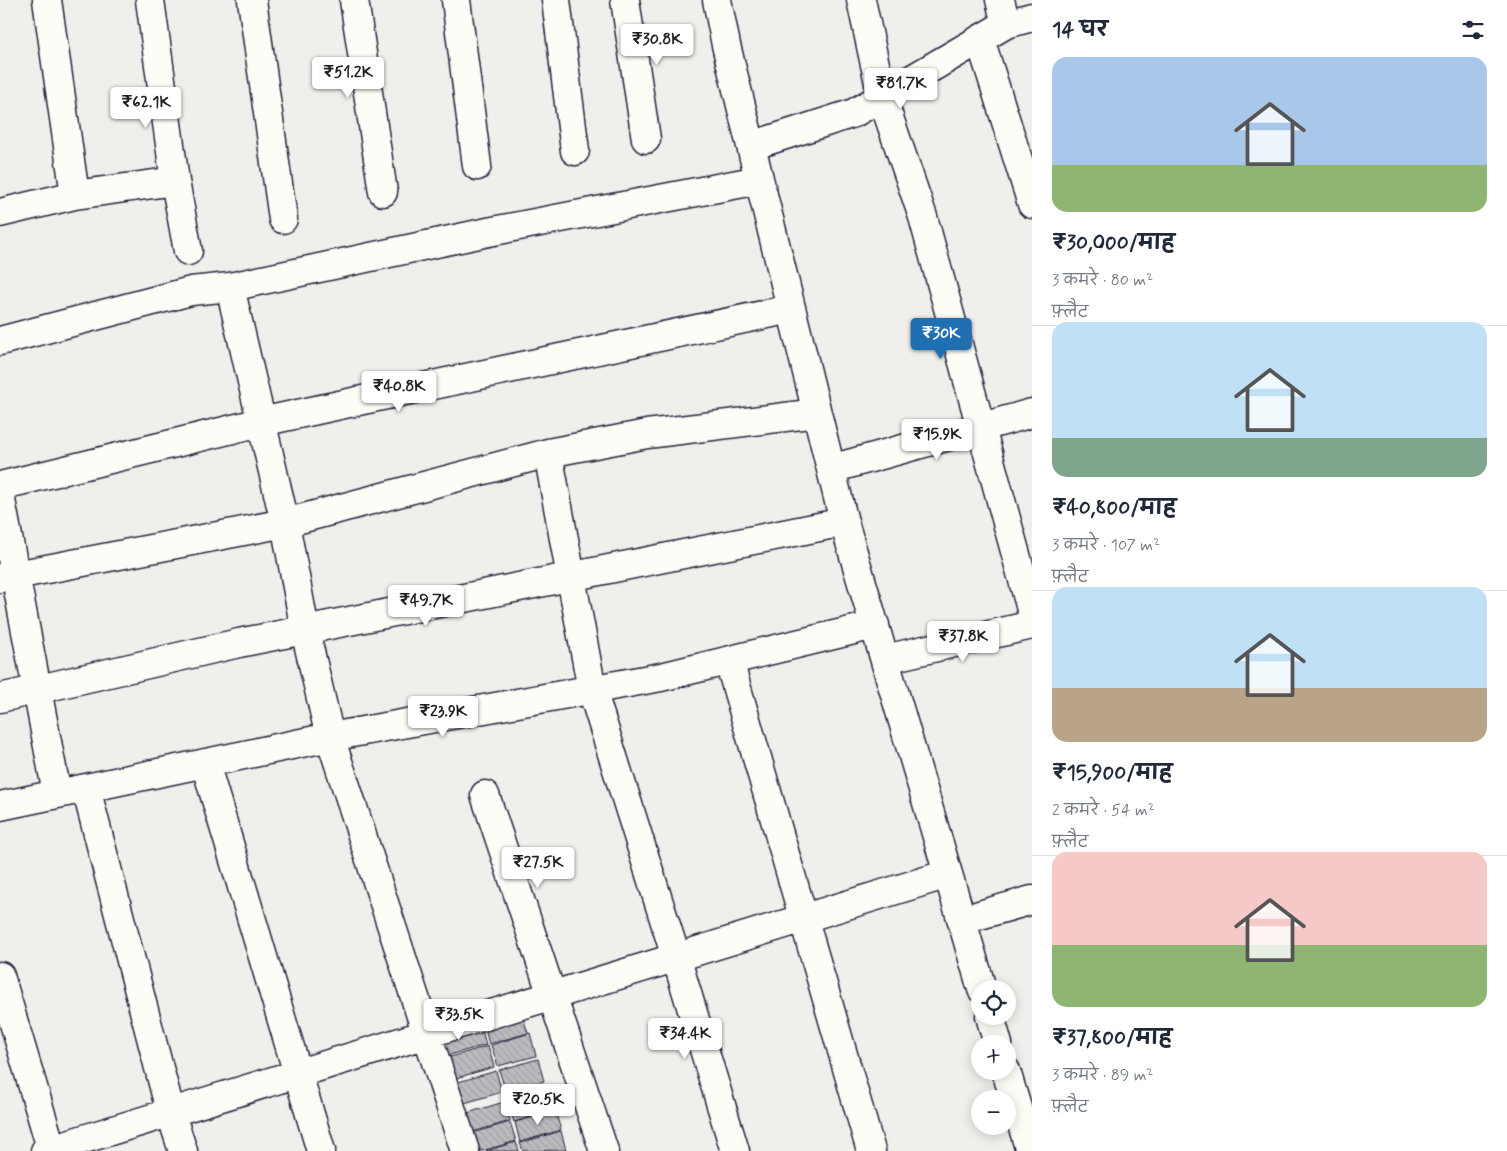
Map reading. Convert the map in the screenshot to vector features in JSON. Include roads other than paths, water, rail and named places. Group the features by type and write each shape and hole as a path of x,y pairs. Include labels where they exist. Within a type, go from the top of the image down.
{"street":[{"path":"47,0 75,195"},
{"path":"150,0 175,181 188,251"},
{"path":"252,0 283,218"},
{"path":"354,0 383,192"},
{"path":"456,0 477,166"},
{"path":"556,0 575,151"},
{"path":"625,0 646,139"},
{"path":"717,0 759,180 844,522 979,980"},
{"path":"861,0 882,97 923,217 1032,614"},
{"path":"751,146 854,113 980,39 1013,14"},
{"path":"980,39 1032,204"},
{"path":"0,341 191,291 230,287 488,232 759,180"},
{"path":"0,213 75,195 175,181"},
{"path":"230,287 285,523 305,630 330,737 465,1151"},
{"path":"0,486 261,422 791,309"},
{"path":"8,577 285,523 548,453 647,434 817,413"},
{"path":"831,469 1032,413"},
{"path":"548,453 592,690 735,1151"},
{"path":"0,495 8,577 37,690 58,794"},
{"path":"0,698 239,643 844,522"},
{"path":"0,806 330,737 661,677 875,625"},
{"path":"885,659 1032,625"},
{"path":"729,660 872,1151"},
{"path":"205,763 322,1151"},
{"path":"86,788 171,1114 183,1151"},
{"path":"484,795 604,1151"},
{"path":"0,976 50,1151 948,874"},
{"path":"962,920 1032,900"},
{"path":"1017,1083 1030,1151"}]}
